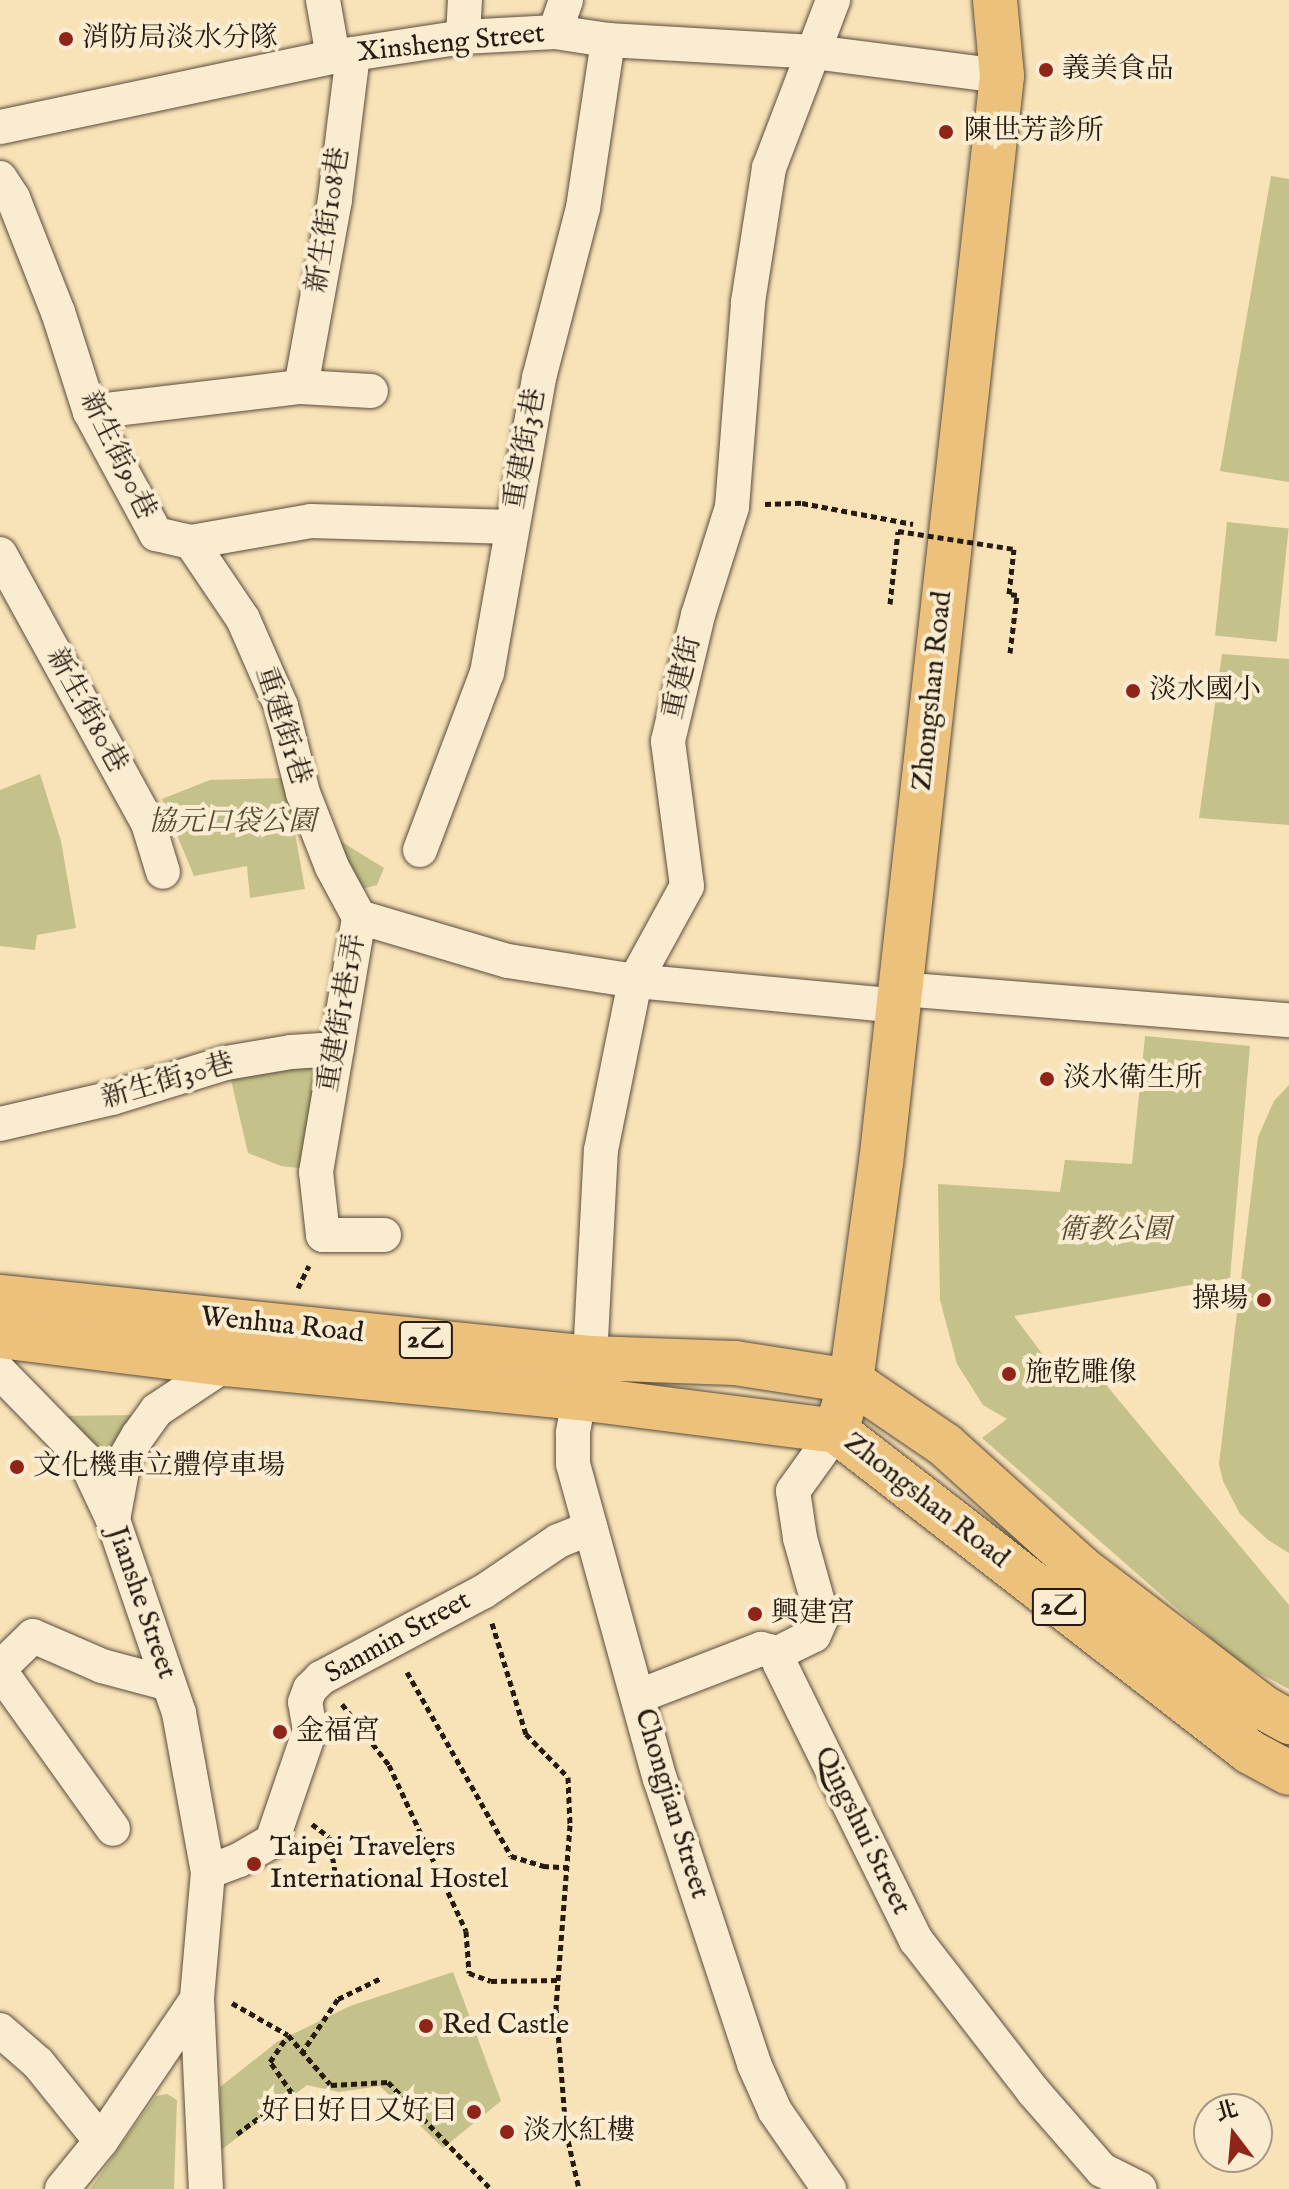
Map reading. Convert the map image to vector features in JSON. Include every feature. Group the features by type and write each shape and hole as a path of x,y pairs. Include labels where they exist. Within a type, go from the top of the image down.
{"main road":[{"name":"Zhongshan Road","path":"995,0 1002,76 899,997 851,1381 836,1431 1250,1752 1289,1773"},
{"name":"Wenhua Road","path":"0,1297 585,1378 836,1431"},
{"name":"Wenhua Road","path":"0,1336 226,1364 585,1378 735,1363 851,1381"},
{"name":"Zhongshan Road","path":"851,1381 945,1445 1081,1568 1264,1708 1289,1722"}],"street":[{"name":"新生街108巷","path":"301,387 335,199 343,55 323,0"},
{"path":"463,37 465,0"},
{"name":"重建街","path":"585,1378 601,1150 635,981 687,886 668,741 698,615 732,507 748,302 769,168 833,0"},
{"name":"Xinsheng Street","path":"0,127 343,55 463,37 560,16 608,40 814,52 1002,76"},
{"name":"重建街3巷","path":"420,850 487,673 502,603 512,527 539,378 583,208 608,40"},
{"name":"新生街90巷","path":"0,178 13,198 58,312 90,412 156,534 191,542 311,521 512,527"},
{"path":"90,412 301,387 371,391"},
{"name":"重建街1巷","path":"191,542 249,634 281,706 303,793 332,867 359,917"},
{"name":"新生街80巷","path":"0,554 148,823 163,872"},
{"name":"重建街1巷1弄","path":"323,1235 316,1172 359,917 508,961 635,981 1289,1020"},
{"name":"新生街30巷","path":"0,1124 112,1098 226,1063 291,1052 337,1049"},
{"path":"323,1235 384,1235"},
{"path":"113,1520 124,1460 138,1436 157,1410 226,1364"},
{"name":"Jianshe Street","path":"0,1372 84,1458 113,1520 179,1713 208,1872"},
{"name":"Chongjian Street","path":"585,1378 573,1433 573,1464 660,1779 754,2064 775,2111 829,2189"},
{"path":"639,1696 761,1649 778,1653 814,1635 822,1617 800,1538 793,1491 836,1431"},
{"name":"Sanmin Street","path":"208,1872 239,1860 272,1841 310,1730 305,1702 310,1689 321,1678 483,1592 558,1541 590,1528"},
{"path":"113,1829 0,1670 33,1636 102,1666 169,1684"},
{"name":"Qingshui Street","path":"778,1653 780,1664 916,1940 1033,2091 1102,2170 1140,2189"},
{"path":"206,2189 202,2150 198,1992 208,1872"},
{"path":"62,2189 101,2141 198,1992"},
{"path":"0,2030 38,2063 101,2141"}],"path":[{"path":"732,507 802,503 951,530"},
{"path":"890,604 898,531 1014,549 1009,594 1017,595 1010,653"},
{"path":"295,1294 323,1235"},
{"path":"483,1592 526,1734 568,1777 570,1825 557,1980 566,2131 579,2189"},
{"path":"389,1640 511,1856 543,1866 565,1867"},
{"path":"321,1678 389,1765 466,1931 469,1973 491,1981 557,1980"},
{"path":"286,1804 329,1837 336,1877"},
{"path":"301,2054 338,1999 381,1978"},
{"path":"198,1992 288,2035 301,2054 331,2085 388,2082 491,2189"},
{"path":"202,2150 220,2147 292,2093 270,2062 288,2035"}],"green space":[{"path":"1271,176 1289,179 1289,482 1220,471"},
{"path":"1227,522 1289,528 1277,642 1215,635"},
{"path":"1222,654 1289,659 1289,825 1199,818"},
{"path":"40,774 61,841 76,928 37,935 35,950 0,946 0,790"},
{"name":"協元口袋公園","path":"285,778 305,889 250,898 247,866 194,876 162,799 210,780"},
{"path":"329,834 384,868 377,885 355,891"},
{"name":"衛教公園","path":"1145,1036 1250,1046 1230,1278 1014,1316 1067,1387 1092,1368 1289,1605 1289,1689 1238,1662 982,1438 1007,1419 983,1405 957,1364 940,1300 938,1184 1060,1192 1065,1160 1132,1164"},
{"path":"303,1064 328,1068 309,1169 281,1166 248,1153 231,1080 262,1070"},
{"name":"操場","path":"1289,1085 1289,1553 1268,1540 1240,1514 1223,1481 1219,1464 1258,1137 1274,1101"},
{"path":"139,1415 107,1461 59,1416"},
{"path":"453,1972 501,2101 443,2148 380,2086 339,2092 307,2085 221,2150 220,2087 277,2042 350,2006"},
{"path":"167,2094 177,2100 174,2189 90,2189 156,2096"}],"place":[{"name":"消防局淡水分隊","path":"66,39"},
{"name":"義美食品","path":"1046,70"},
{"name":"陳世芳診所","path":"946,132"},
{"name":"淡水國小","path":"1133,691"},
{"name":"淡水衛生所","path":"1047,1079"},
{"name":"操場","path":"1264,1300"},
{"name":"施乾雕像","path":"1009,1374"},
{"name":"文化機車立體停車場","path":"17,1467"},
{"name":"興建宮","path":"755,1614"},
{"name":"金福宮","path":"280,1732"},
{"name":"Taipei Travelers International Hostel","path":"254,1864"},
{"name":"Red Castle","path":"426,2026"},
{"name":"好日好日又好日","path":"474,2112"},
{"name":"淡水紅樓","path":"507,2132"}]}
